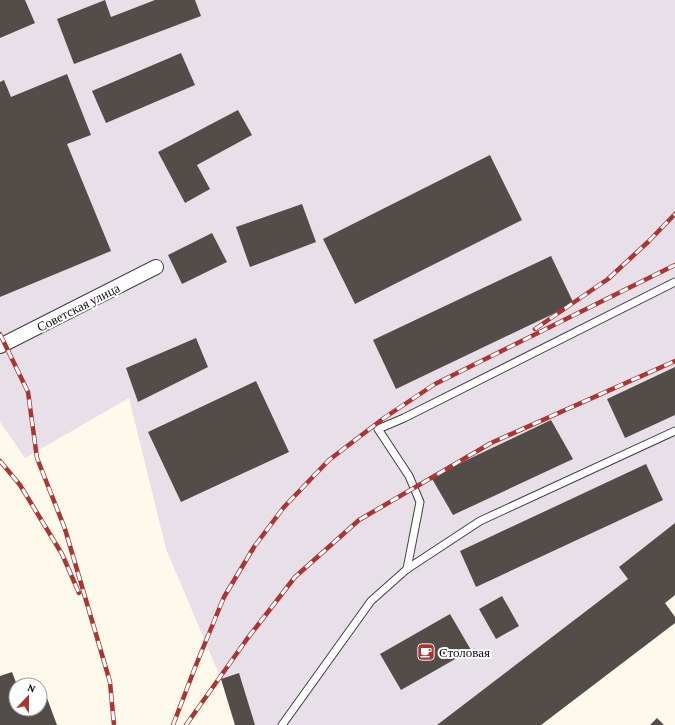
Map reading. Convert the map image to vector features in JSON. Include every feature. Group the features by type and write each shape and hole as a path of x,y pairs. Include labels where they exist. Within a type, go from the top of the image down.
{"street":[{"name":"Советская улица","path":"0,346 156,267"}],"lane":[{"path":"406,569 420,502 409,476 378,429 404,418 675,282"},
{"path":"282,725 371,601 406,569 480,521 675,431"}],"shaded area":[{"path":"0,0 675,0 675,595 665,603 675,617 675,623 541,725 235,725 221,679 166,549 129,398 25,458 0,422"}],"building":[{"path":"0,0 25,0 35,23 0,38"},
{"path":"105,0 111,17 155,0 195,0 201,16 74,64 57,19"},
{"path":"181,53 195,85 106,123 92,91"},
{"path":"67,74 91,135 67,144 111,251 0,297 0,82 4,80 11,97"},
{"path":"238,110 252,135 197,165 210,189 185,203 158,152"},
{"path":"490,155 522,220 355,304 323,239"},
{"path":"302,204 316,242 250,267 236,227"},
{"path":"212,233 227,262 182,284 168,255"},
{"path":"551,256 574,304 396,389 373,340"},
{"path":"196,338 208,367 138,402 126,368"},
{"path":"675,367 675,415 625,438 607,399"},
{"path":"256,381 289,452 181,502 148,432"},
{"path":"551,420 573,459 453,515 431,477"},
{"path":"646,464 663,500 476,587 460,551"},
{"path":"675,523 675,595 665,603 675,617 675,623 541,725 437,725 628,579 619,567"},
{"path":"502,596 519,626 496,639 479,609"},
{"name":"Столовая","path":"450,614 471,650 401,690 380,654"},
{"path":"12,672 14,677 8,677 8,717 48,717 48,701 57,725 0,725 0,676"},
{"path":"239,673 255,725 235,725 221,679"},
{"path":"657,718 664,725 650,725"}],"railway":[{"path":"535,329 608,279 648,242 675,214"},
{"path":"173,725 224,597 254,547 284,507 329,460 384,418 435,384 675,265"},
{"path":"0,334 28,392 37,458 65,529 110,682 114,725"},
{"path":"186,725 247,639 295,577 359,520 491,443 675,361"},
{"path":"0,461 20,485 62,554 79,593"}],"place":[{"name":"Столовая","path":"426,652"}]}
